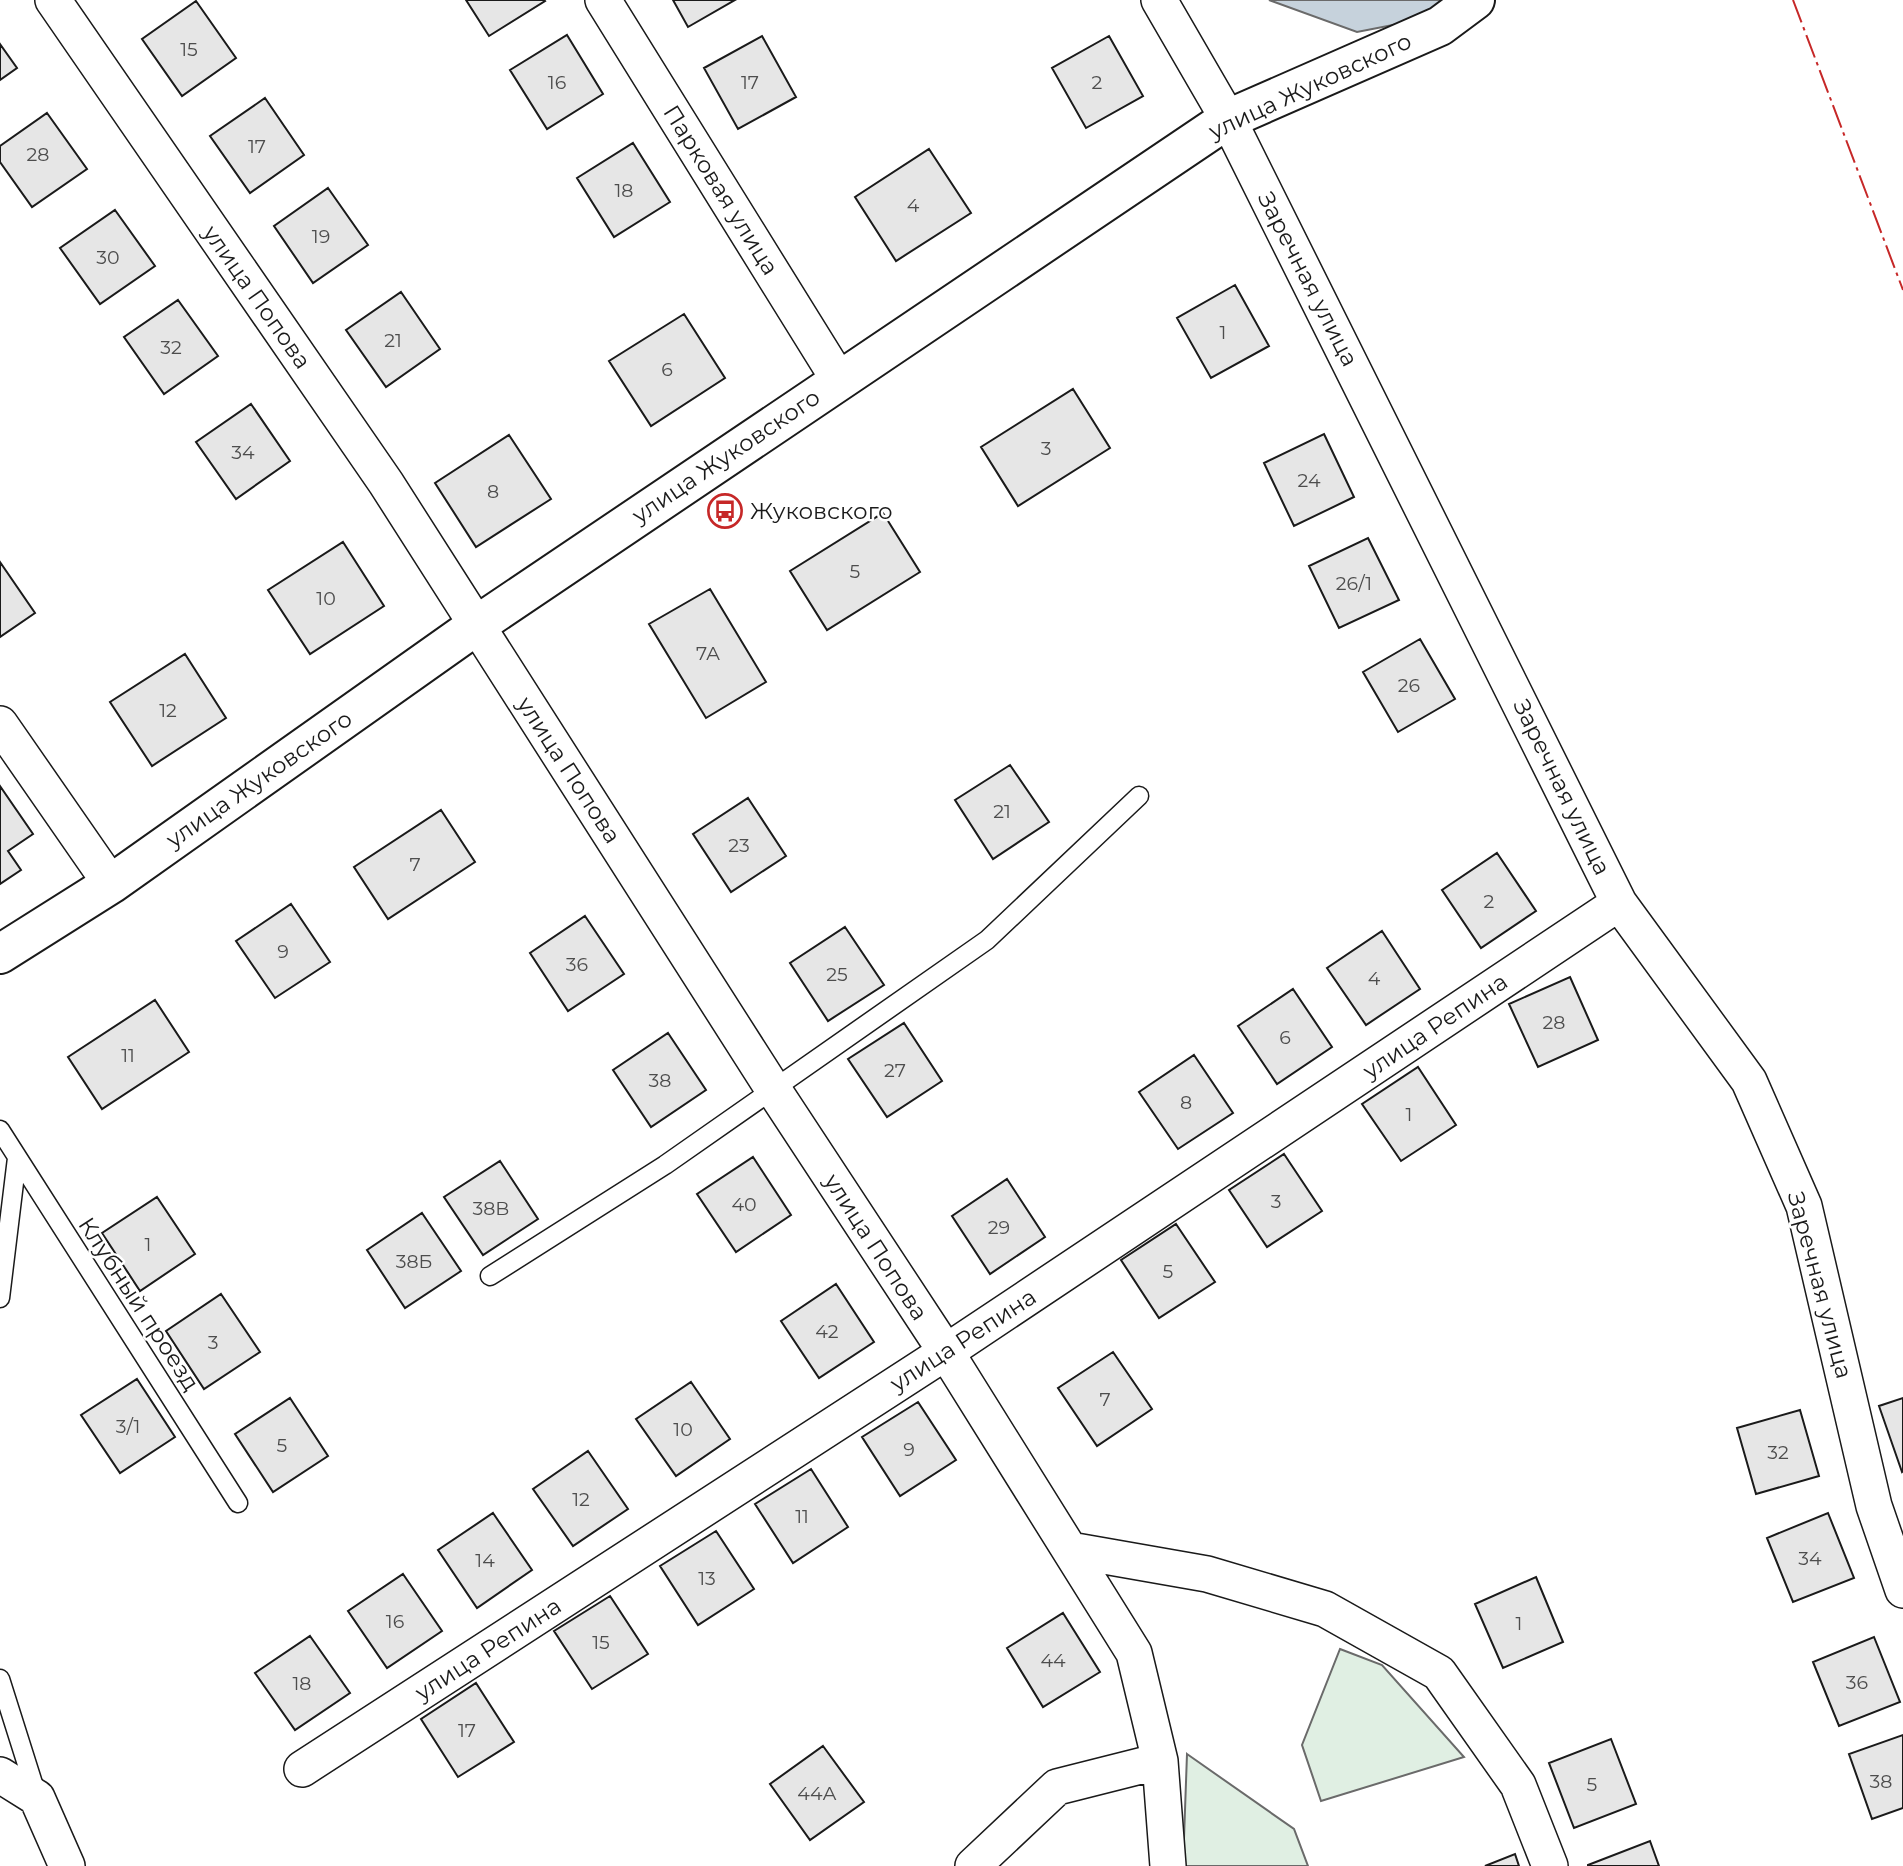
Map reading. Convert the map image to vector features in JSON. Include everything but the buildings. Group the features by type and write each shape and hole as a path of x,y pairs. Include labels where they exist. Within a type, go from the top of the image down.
{"street":[{"name":"улица Попова","path":"53,0 386,483 773,1089 946,1352 1135,1653 1160,1761 1168,1866"},
{"name":"Парковая улица","path":"603,0 839,380"},
{"name":"Заречная улица","path":"1159,0 1228,119 1619,903 1749,1081 1804,1206 1874,1506 1903,1590"},
{"name":"улица Жуковского","path":"0,954 111,884 477,625 1228,119 1440,26 1475,0"},
{"path":"0,724 111,884"},
{"name":"улица Репина","path":"302,1769 946,1352 1619,903"},
{"path":"1070,1550 1207,1574 1325,1609 1439,1673 1518,1785 1550,1866"},
{"path":"973,1866 1057,1787 1160,1761"},
{"path":"0,1775 37,1798 67,1866"}],"lane":[{"path":"490,1276 665,1165 987,940 1139,796"},
{"name":"Клубный проезд","path":"0,1130 238,1503"},
{"path":"0,1298 17,1158"},
{"path":"0,1679 37,1798"}],"green space":[{"path":"1340,1649 1382,1665 1464,1757 1321,1801 1302,1745"},
{"path":"1187,1754 1294,1829 1308,1866 1183,1866"}],"shaded area":[{"path":"1269,0 1450,0 1439,16 1357,32"}],"power":[{"path":"1793,0 1903,290"}],"place":[{"name":"Жуковского","path":"725,511"}]}
